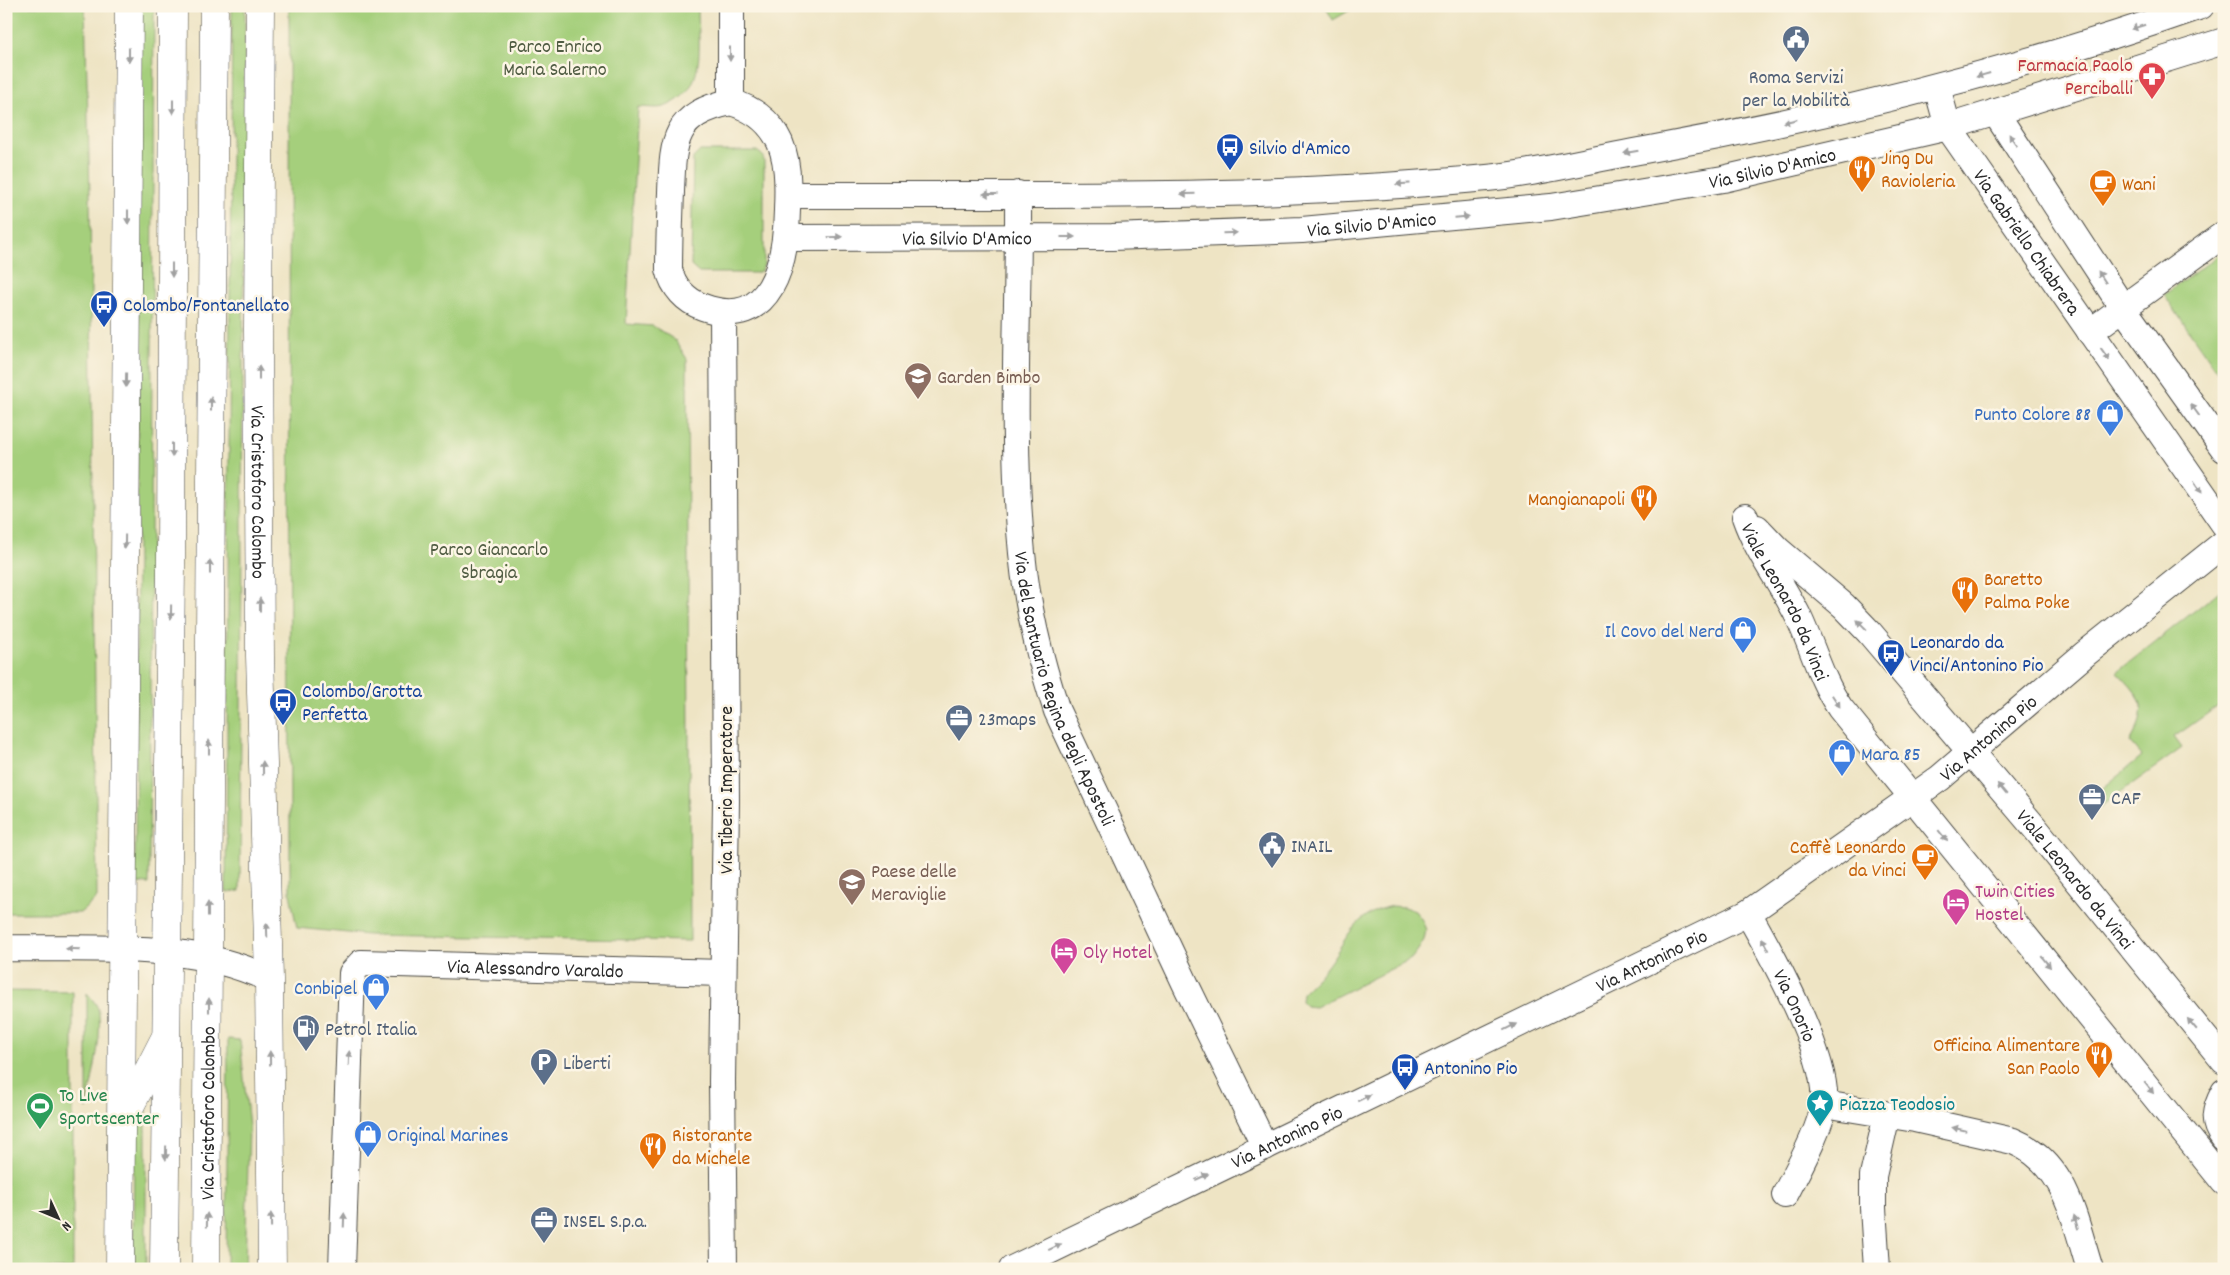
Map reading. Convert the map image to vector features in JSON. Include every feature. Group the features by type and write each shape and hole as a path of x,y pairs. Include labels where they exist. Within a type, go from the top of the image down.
{"main road":[{"path":"120,1269 129,6"},
{"name":"Via Cristoforo Colombo","path":"164,1269 171,566 173,6"},
{"name":"Via Cristoforo Colombo","path":"206,1269 214,6"},
{"name":"Via Cristoforo Colombo","path":"260,6 258,319 260,646 269,979 272,1269"},
{"path":"120,1127 167,1034"}],"street":[{"path":"731,6 731,102"},
{"name":"Via Silvio D'Amico","path":"788,195 1260,192 1497,177 1739,132 1938,87 2011,67 2201,6"},
{"name":"Via Silvio D'Amico","path":"787,238 899,236 1112,237 1302,230 1551,208 1723,179 1948,127 2224,41"},
{"path":"1938,87 1948,127"},
{"path":"731,102 753,112 770,126 776,135 784,155 788,195 787,238 782,262 766,295 756,304 747,308 723,312 694,303 683,295 671,278 669,269 672,151 686,124 696,115 717,105 731,102"},
{"name":"Via Gabriello Chiabrera","path":"1995,112 2123,308 2224,449"},
{"name":"Via Gabriello Chiabrera","path":"1948,127 2224,524"},
{"name":"Via del Santuario Regina degli Apostoli","path":"1018,194 1018,495 1022,554 1043,665 1057,711 1152,914 1265,1147"},
{"path":"2123,308 2224,234"},
{"name":"Via Gabriello Chiabrera","path":"2090,332 2123,308"},
{"name":"Via Tiberio Imperatore","path":"723,312 726,801 723,973 724,1269"},
{"name":"Viale Leonardo da Vinci","path":"2224,1061 1971,752 1869,632 1844,606 1778,550 1745,517 1757,547 1798,617 1818,668 1833,697 1912,799 2224,1182"},
{"name":"Via Antonino Pio","path":"1012,1269 1748,913 1940,778 2085,654 2224,543"},
{"name":"Via Onorio","path":"1748,913 1792,998 1814,1052 1822,1080 1824,1104"},
{"path":"6,948 167,952 209,958 239,966 269,979"},
{"name":"Via Alessandro Varaldo","path":"342,1269 352,973 361,963 723,973"},
{"path":"2224,1092 2215,1112 2215,1120 2217,1130 2224,1138"},
{"path":"1785,1195 1816,1130 1824,1104 1915,1119 2013,1141 2034,1152 2048,1166 2061,1184 2070,1202 2090,1269"},
{"path":"1877,1269 1873,1217 1873,1176 1888,1115"}],"green space":[{"path":"6,6 85,6 90,195 97,898 80,913 6,913"},
{"path":"140,6 154,6 149,884 135,883"},
{"path":"232,6 245,6 240,891 226,892"},
{"name":"Parco Giancarlo Sbragia","path":"289,6 698,6 698,65 695,78 688,90 678,99 664,107 638,107 626,324 653,326 675,340 687,359 690,941 368,935 297,928 290,894"},
{"path":"1325,6 1357,6 1333,20"},
{"path":"700,151 757,151 762,155 764,160 764,265 761,271 756,273 699,273 691,266 693,158"},
{"path":"2224,251 2224,381 2164,295"},
{"path":"2222,589 2224,591 2224,702 2174,737 2182,748 2100,807 2092,797 2142,756 2130,742 2140,720 2141,704 2133,689 2117,672"},
{"path":"1392,906 1404,907 1415,911 1422,920 1426,930 1424,940 1411,959 1315,1007 1306,1006 1301,1001 1302,993 1332,960 1351,931 1367,915"},
{"name":"To Live Sportscenter","path":"6,991 73,992 73,1269 6,1269"},
{"path":"87,993 95,1002 99,1013 100,1025 98,1049 87,1109"},
{"path":"228,1039 240,1040 249,1126 245,1269 226,1269"},
{"path":"146,1094 146,1269 133,1269 134,1126"}],"place":[{"name":"Roma Servizi per la Mobilità","path":"1796,63"},
{"name":"Farmacia Paolo Perciballi","path":"2152,100"},
{"name":"Silvio d'Amico","path":"1230,171"},
{"name":"Jing Du Ravioleria","path":"1862,193"},
{"name":"Wani","path":"2103,207"},
{"name":"Colombo/Fontanellato","path":"104,328"},
{"name":"Garden Bimbo","path":"918,400"},
{"name":"Punto Colore 88","path":"2110,437"},
{"name":"Mangianapoli","path":"1644,522"},
{"name":"Baretto Palma Poke","path":"1965,614"},
{"name":"Il Covo del Nerd","path":"1743,654"},
{"name":"Leonardo da Vinci/Antonino Pio","path":"1891,677"},
{"name":"Colombo/Grotta Perfetta","path":"283,726"},
{"name":"23maps","path":"959,742"},
{"name":"Mara 85","path":"1842,777"},
{"name":"CAF","path":"2092,821"},
{"name":"INAIL","path":"1272,869"},
{"name":"Caffè Leonardo da Vinci","path":"1925,881"},
{"name":"Paese delle Meraviglie","path":"852,906"},
{"name":"Twin Cities Hostel","path":"1956,926"},
{"name":"Oly Hotel","path":"1064,975"},
{"name":"Conbipel","path":"376,1011"},
{"name":"Petrol Italia","path":"306,1052"},
{"name":"Officina Alimentare San Paolo","path":"2099,1079"},
{"name":"Liberti","path":"544,1086"},
{"name":"Antonino Pio","path":"1405,1091"},
{"name":"Piazza Teodosio","path":"1820,1127"},
{"name":"To Live Sportscenter","path":"40,1130"},
{"name":"Original Marines","path":"368,1158"},
{"name":"Ristorante da Michele","path":"653,1170"},
{"name":"INSEL S.p.a.","path":"544,1244"}],"park label":[{"name":"Parco Enrico Maria Salerno","path":"555,56"}]}
